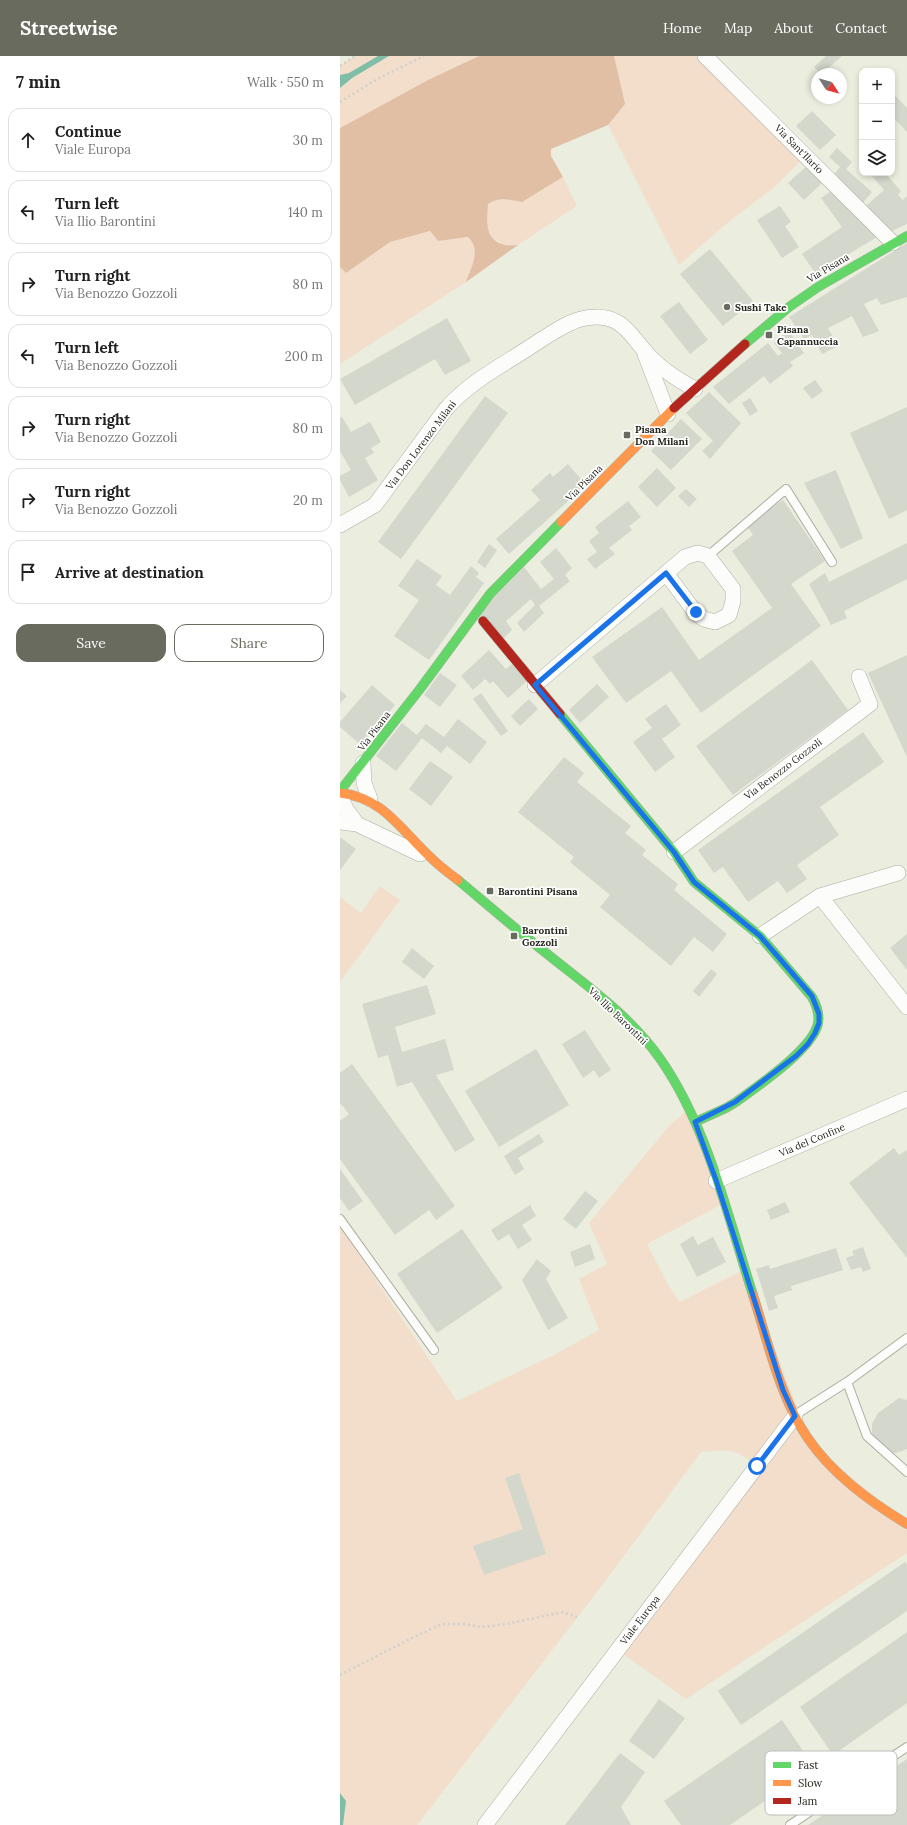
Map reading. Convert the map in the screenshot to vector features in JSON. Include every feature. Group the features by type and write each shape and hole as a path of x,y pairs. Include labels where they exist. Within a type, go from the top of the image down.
{"street":[{"name":"Via Sant'Ilario","path":"705,56 903,239"},
{"name":"Via Pisana","path":"340,792 490,594 668,414 695,388 793,304 818,286 903,239"},
{"name":"Via Don Lorenzo Milani","path":"340,525 374,505 445,410 458,397 492,371 548,336 578,320 603,317 616,322 628,330 644,351 675,378 695,388"},
{"name":"Via Don Lorenzo Milani","path":"644,351 668,414"},
{"path":"535,685 666,573 685,557 698,553 708,556 733,589 733,601 729,614 715,622 704,619 696,612 666,573"},
{"path":"483,621 674,852 694,882 760,936 815,1001 819,1014 817,1029 808,1044 771,1075 727,1107 695,1122"},
{"name":"Via Benozzo Gozzoli","path":"674,852 870,704 859,677"},
{"name":"Via Ilio Barontini","path":"363,763 364,783 370,800"},
{"name":"Via Ilio Barontini","path":"340,792 350,793 370,800 434,861 588,987 636,1031 660,1060 679,1089 695,1122 716,1180 783,1390 795,1416 810,1442 846,1481 870,1500 907,1524"},
{"path":"340,796 346,809 357,824"},
{"name":"Via Ilio Barontini","path":"340,822 357,824 390,838 434,861"},
{"path":"760,936 820,896 898,873"},
{"path":"820,896 907,1006"},
{"name":"Via del Confine","path":"716,1180 907,1099"},
{"name":"Viale Europa","path":"485,1825 795,1416"}],"lane":[{"path":"708,556 786,489 832,562"},
{"path":"340,1219 434,1350"},
{"path":"795,1416 847,1382 907,1338"},
{"path":"847,1382 867,1436 907,1472"},
{"path":"897,1754 907,1747"},
{"path":"790,1825 805,1815"}],"path":[{"path":"340,66 354,56"},
{"path":"340,102 379,78 424,56"},
{"path":"340,1675 442,1624 464,1624 481,1627 507,1624 563,1612 577,1617"}],"shaded area":[{"path":"355,56 479,56 428,80 340,128 340,66"},
{"path":"378,56 389,56 352,78 340,88 340,75 349,73"},
{"path":"479,56 614,56 625,104 608,125 551,149 551,156 563,177 522,202 501,199 488,204 487,222 489,233 496,241 504,245 518,245 466,282 473,265 475,253 472,242 468,237 438,241 430,231 390,242 346,273 340,267 340,128 428,80"},
{"path":"614,56 705,56 805,156 776,186 732,219 679,265 608,125 624,104"},
{"path":"563,177 577,206 518,245 502,244 492,237 486,225 488,204 497,200 522,202"},
{"path":"430,231 438,241 469,237 474,242 476,255 466,282 340,364 340,267 346,273 390,242"},
{"path":"380,886 400,900 340,982 340,897 361,913"},
{"path":"689,1109 724,1203 647,1244 671,1290 680,1302 745,1269 810,1442 907,1524 907,1553 686,1699 618,1650 757,1466 731,1451 701,1452 597,1592 417,1825 343,1825 346,1801 340,1793 340,1226 457,1401 554,1355 599,1330 579,1279 607,1264 589,1223 669,1126"},
{"path":"340,1793 346,1801 343,1825 340,1825"}],"building":[{"path":"826,56 842,56 828,68 814,67"},
{"path":"895,95 907,108 907,132 895,119"},
{"path":"812,111 836,135 820,150 796,126"},
{"path":"837,148 852,162 846,169 872,192 861,205 831,178 840,167 829,157"},
{"path":"810,163 825,180 804,200 788,183"},
{"path":"872,176 888,176 901,191 898,195 903,200 907,196 907,224 892,231 866,206 884,190"},
{"path":"834,189 877,237 816,274 802,254 842,227 821,198"},
{"path":"780,206 791,222 785,226 799,247 782,258 757,220"},
{"path":"907,243 907,297 881,305 877,298 864,304 879,331 863,337 852,316 828,328 838,346 822,354 812,335 804,339 789,317"},
{"path":"710,249 753,301 723,326 680,274"},
{"path":"679,302 708,340 690,354 660,316"},
{"path":"447,318 471,361 445,375 435,359 355,405 340,379"},
{"path":"788,330 804,353 790,362 793,366 770,384 764,376 729,404 713,387 768,343 778,356 782,353 774,343"},
{"path":"815,380 823,391 812,399 803,388"},
{"path":"709,392 741,423 710,459 702,451 713,441 686,413"},
{"path":"485,396 508,413 401,559 378,542"},
{"path":"750,398 758,411 750,416 742,403"},
{"path":"907,407 907,510 889,519 850,433"},
{"path":"342,417 351,432 370,422 381,442 371,448 374,453 365,458 378,480 349,497 340,480 340,476 351,470 340,451 340,418"},
{"path":"681,419 702,439 671,470 651,451"},
{"path":"568,464 586,485 509,554 496,539 540,500 531,490 550,473 553,477"},
{"path":"657,468 676,488 657,507 638,487"},
{"path":"836,470 863,538 841,549 804,483"},
{"path":"686,489 697,499 689,507 678,496"},
{"path":"783,500 825,561 791,584 821,626 701,713 671,671 626,703 592,657 662,607 699,660 772,608 732,551 753,535 746,525"},
{"path":"628,501 641,517 629,526 632,530 609,548 615,554 595,569 587,559 597,552 589,541 599,533 595,527"},
{"path":"907,543 907,579 844,611 847,618 831,625 809,584 825,573 829,582"},
{"path":"489,544 497,550 485,568 477,562"},
{"path":"556,548 572,568 565,575 570,581 539,606 544,613 524,632 517,623 535,605 531,599 506,621 512,630 502,640 479,613 524,567 541,589 554,579 540,562"},
{"path":"417,559 442,576 436,585 450,595 471,566 479,573 476,577 484,583 429,660 394,636 419,600 398,586"},
{"path":"489,650 506,669 512,664 527,681 508,698 493,681 490,684 485,679 473,690 461,676"},
{"path":"907,655 907,757 868,673"},
{"path":"812,660 848,710 733,795 696,746"},
{"path":"440,673 457,685 440,707 424,695"},
{"path":"597,684 609,697 580,723 569,710"},
{"path":"372,685 395,705 361,745 340,727 340,722"},
{"path":"340,690 347,696 340,703"},
{"path":"481,693 508,731 501,736 473,699"},
{"path":"529,699 538,709 520,726 511,716"},
{"path":"666,704 681,725 662,739 675,757 655,772 633,742 652,728 645,719"},
{"path":"458,719 487,742 470,764 447,746 441,753 422,738 396,771 376,756 402,723 417,735 426,724 444,737"},
{"path":"863,732 884,762 820,807 839,835 797,865 807,879 787,893 778,881 748,902 723,867 714,873 698,850"},
{"path":"564,757 584,773 577,782 631,826 625,833 646,850 642,855 678,884 674,890 727,934 713,952 694,937 671,966 600,907 610,895 570,862 574,857 518,812"},
{"path":"430,761 453,777 431,806 409,789"},
{"path":"340,837 356,849 340,870"},
{"path":"907,934 907,970 890,948"},
{"path":"412,948 434,966 424,979 402,962"},
{"path":"711,969 717,974 699,997 693,991"},
{"path":"427,985 436,1014 395,1027 402,1052 445,1039 454,1070 436,1075 475,1140 455,1152 412,1082 397,1087 388,1055 378,1058 362,1004"},
{"path":"585,1030 611,1070 599,1078 594,1070 583,1078 562,1044"},
{"path":"536,1049 569,1105 499,1147 465,1091"},
{"path":"352,1064 455,1206 436,1220 429,1210 395,1235 340,1159 340,1121 349,1114 341,1104 340,1105 340,1073"},
{"path":"539,1134 544,1142 518,1158 524,1169 515,1175 504,1156"},
{"path":"894,1148 899,1155 907,1150 907,1258 849,1183"},
{"path":"340,1169 363,1201 349,1211 340,1198"},
{"path":"585,1191 598,1201 576,1229 563,1219"},
{"path":"785,1202 790,1212 771,1220 767,1210"},
{"path":"530,1205 536,1216 522,1225 532,1240 518,1249 509,1234 498,1241 491,1230"},
{"path":"462,1229 503,1288 437,1333 397,1274"},
{"path":"693,1236 698,1245 713,1237 726,1262 697,1277 680,1244"},
{"path":"590,1244 595,1259 575,1267 570,1252"},
{"path":"863,1247 871,1269 863,1272 861,1267 851,1270 846,1258 854,1255 852,1251"},
{"path":"836,1248 843,1270 791,1286 792,1290 774,1296 778,1308 769,1311 756,1269 769,1265 770,1269"},
{"path":"537,1259 551,1271 546,1279 568,1318 548,1330 522,1280"},
{"path":"899,1398 907,1400 907,1449 896,1453 886,1452 877,1444 872,1433 872,1424 878,1413"},
{"path":"519,1473 546,1554 484,1575 473,1546 523,1529 505,1478"},
{"path":"905,1562 907,1565 907,1611 741,1725 718,1691"},
{"path":"907,1632 907,1703 839,1751 830,1751 800,1707"},
{"path":"659,1699 685,1718 654,1759 629,1741"},
{"path":"782,1720 803,1751 765,1751 765,1801 730,1825 681,1825 664,1801"},
{"path":"620,1753 645,1772 621,1807 631,1825 565,1825"},
{"path":"907,1759 907,1825 808,1825 823,1815 897,1815 897,1766"}],"traffic: fast":[{"path":"745,344 789,307 818,287 907,236"},
{"path":"340,791 420,689 490,594 561,522"},
{"path":"560,714 674,852 694,882 760,936 812,997 817,1008 819,1019 817,1027 812,1037 804,1047 769,1078 736,1102 695,1122"},
{"path":"458,880 527,938 610,1004 650,1045 661,1060 692,1114 704,1144 725,1204 753,1295"}],"traffic: slow":[{"path":"561,522 674,408"},
{"path":"340,793 367,800 378,807 398,824 434,861 458,880"},
{"path":"753,1295 775,1368 789,1404 807,1437 828,1463 852,1486 907,1524"}],"traffic: jam":[{"path":"674,408 745,344"},
{"path":"483,621 560,714"}],"place":[{"name":"Sushi Take","path":"727,307"},
{"name":"Pisana Capannuccia","path":"769,335"},
{"name":"Pisana Don Milani","path":"627,435"},
{"name":"Barontini Pisana","path":"490,891"},
{"name":"Barontini Gozzoli","path":"514,936"}],"route":[{"path":"696,612 666,573 535,685 674,852 694,882 760,936 812,996 818,1011 819,1023 817,1029 812,1039 796,1056 735,1102 722,1110 695,1122 716,1180 783,1390 795,1416 757,1466"}]}
